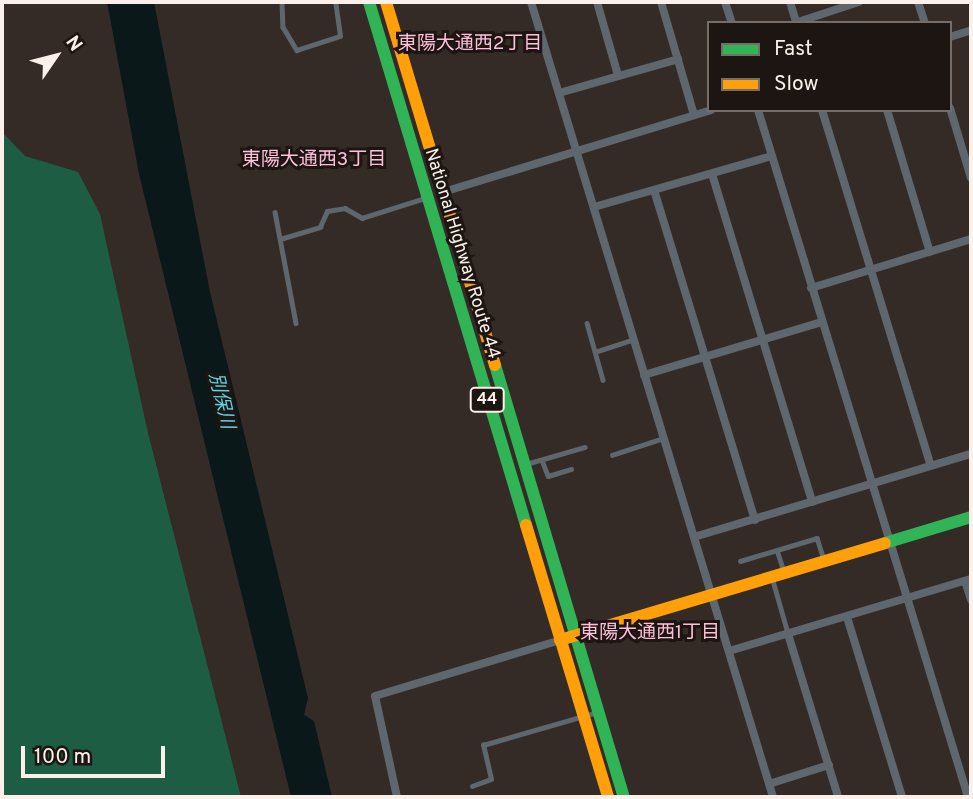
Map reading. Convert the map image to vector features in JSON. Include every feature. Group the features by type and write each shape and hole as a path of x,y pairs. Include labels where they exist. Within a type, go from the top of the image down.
{"main road":[{"name":"National Highway Route 44","path":"369,2 605,797"},
{"name":"National Highway Route 44","path":"386,2 625,797"},
{"path":"560,639 971,517"}],"street":[{"path":"531,2 773,797"},
{"path":"597,2 618,75"},
{"path":"662,2 694,115"},
{"path":"725,2 731,21"},
{"path":"790,2 795,21"},
{"path":"802,21 856,2"},
{"path":"918,2 924,21"},
{"path":"952,36 971,30"},
{"path":"559,93 678,59"},
{"path":"425,198 707,111"},
{"path":"759,112 905,599 968,797"},
{"path":"823,112 931,466"},
{"path":"888,112 930,252"},
{"path":"951,112 971,178"},
{"path":"594,207 772,156"},
{"path":"712,174 812,502"},
{"path":"654,190 755,520"},
{"path":"811,288 971,239"},
{"path":"644,375 822,322"},
{"path":"694,537 971,454"},
{"path":"729,652 968,580 971,600"},
{"path":"847,617 902,797"},
{"path":"788,634 838,797"},
{"path":"397,797 375,696 560,639"},
{"path":"769,784 829,765"}],"lane":[{"path":"282,2 283,27 297,50 340,36 335,2"},
{"path":"280,239 320,227 327,211 345,208 362,218 425,198"},
{"path":"275,212 296,323"},
{"path":"587,323 603,380"},
{"path":"595,352 634,340"},
{"path":"612,455 664,438"},
{"path":"523,465 585,447"},
{"path":"542,460 548,477 571,469"},
{"path":"740,561 817,538 824,561"},
{"path":"777,550 778,575 788,634"},
{"path":"472,786 491,779 482,745 598,712"}],"green space":[{"path":"2,132 25,156 78,172 100,214 148,433 241,797 2,797"}],"water":[{"name":"別保川","path":"107,2 154,2 210,292 308,698 304,715 314,721 332,797 291,797 139,174"}],"traffic: fast":[{"path":"369,2 526,525"},
{"path":"495,365 624,797"},
{"path":"885,543 971,517"}],"traffic: slow":[{"path":"386,2 495,365"},
{"path":"526,525 608,797"},
{"path":"560,640 885,543"}],"district":[{"name":"東陽大通西2丁目","path":"470,45"},
{"name":"東陽大通西3丁目","path":"314,161"},
{"name":"東陽大通西1丁目","path":"650,634"}]}
